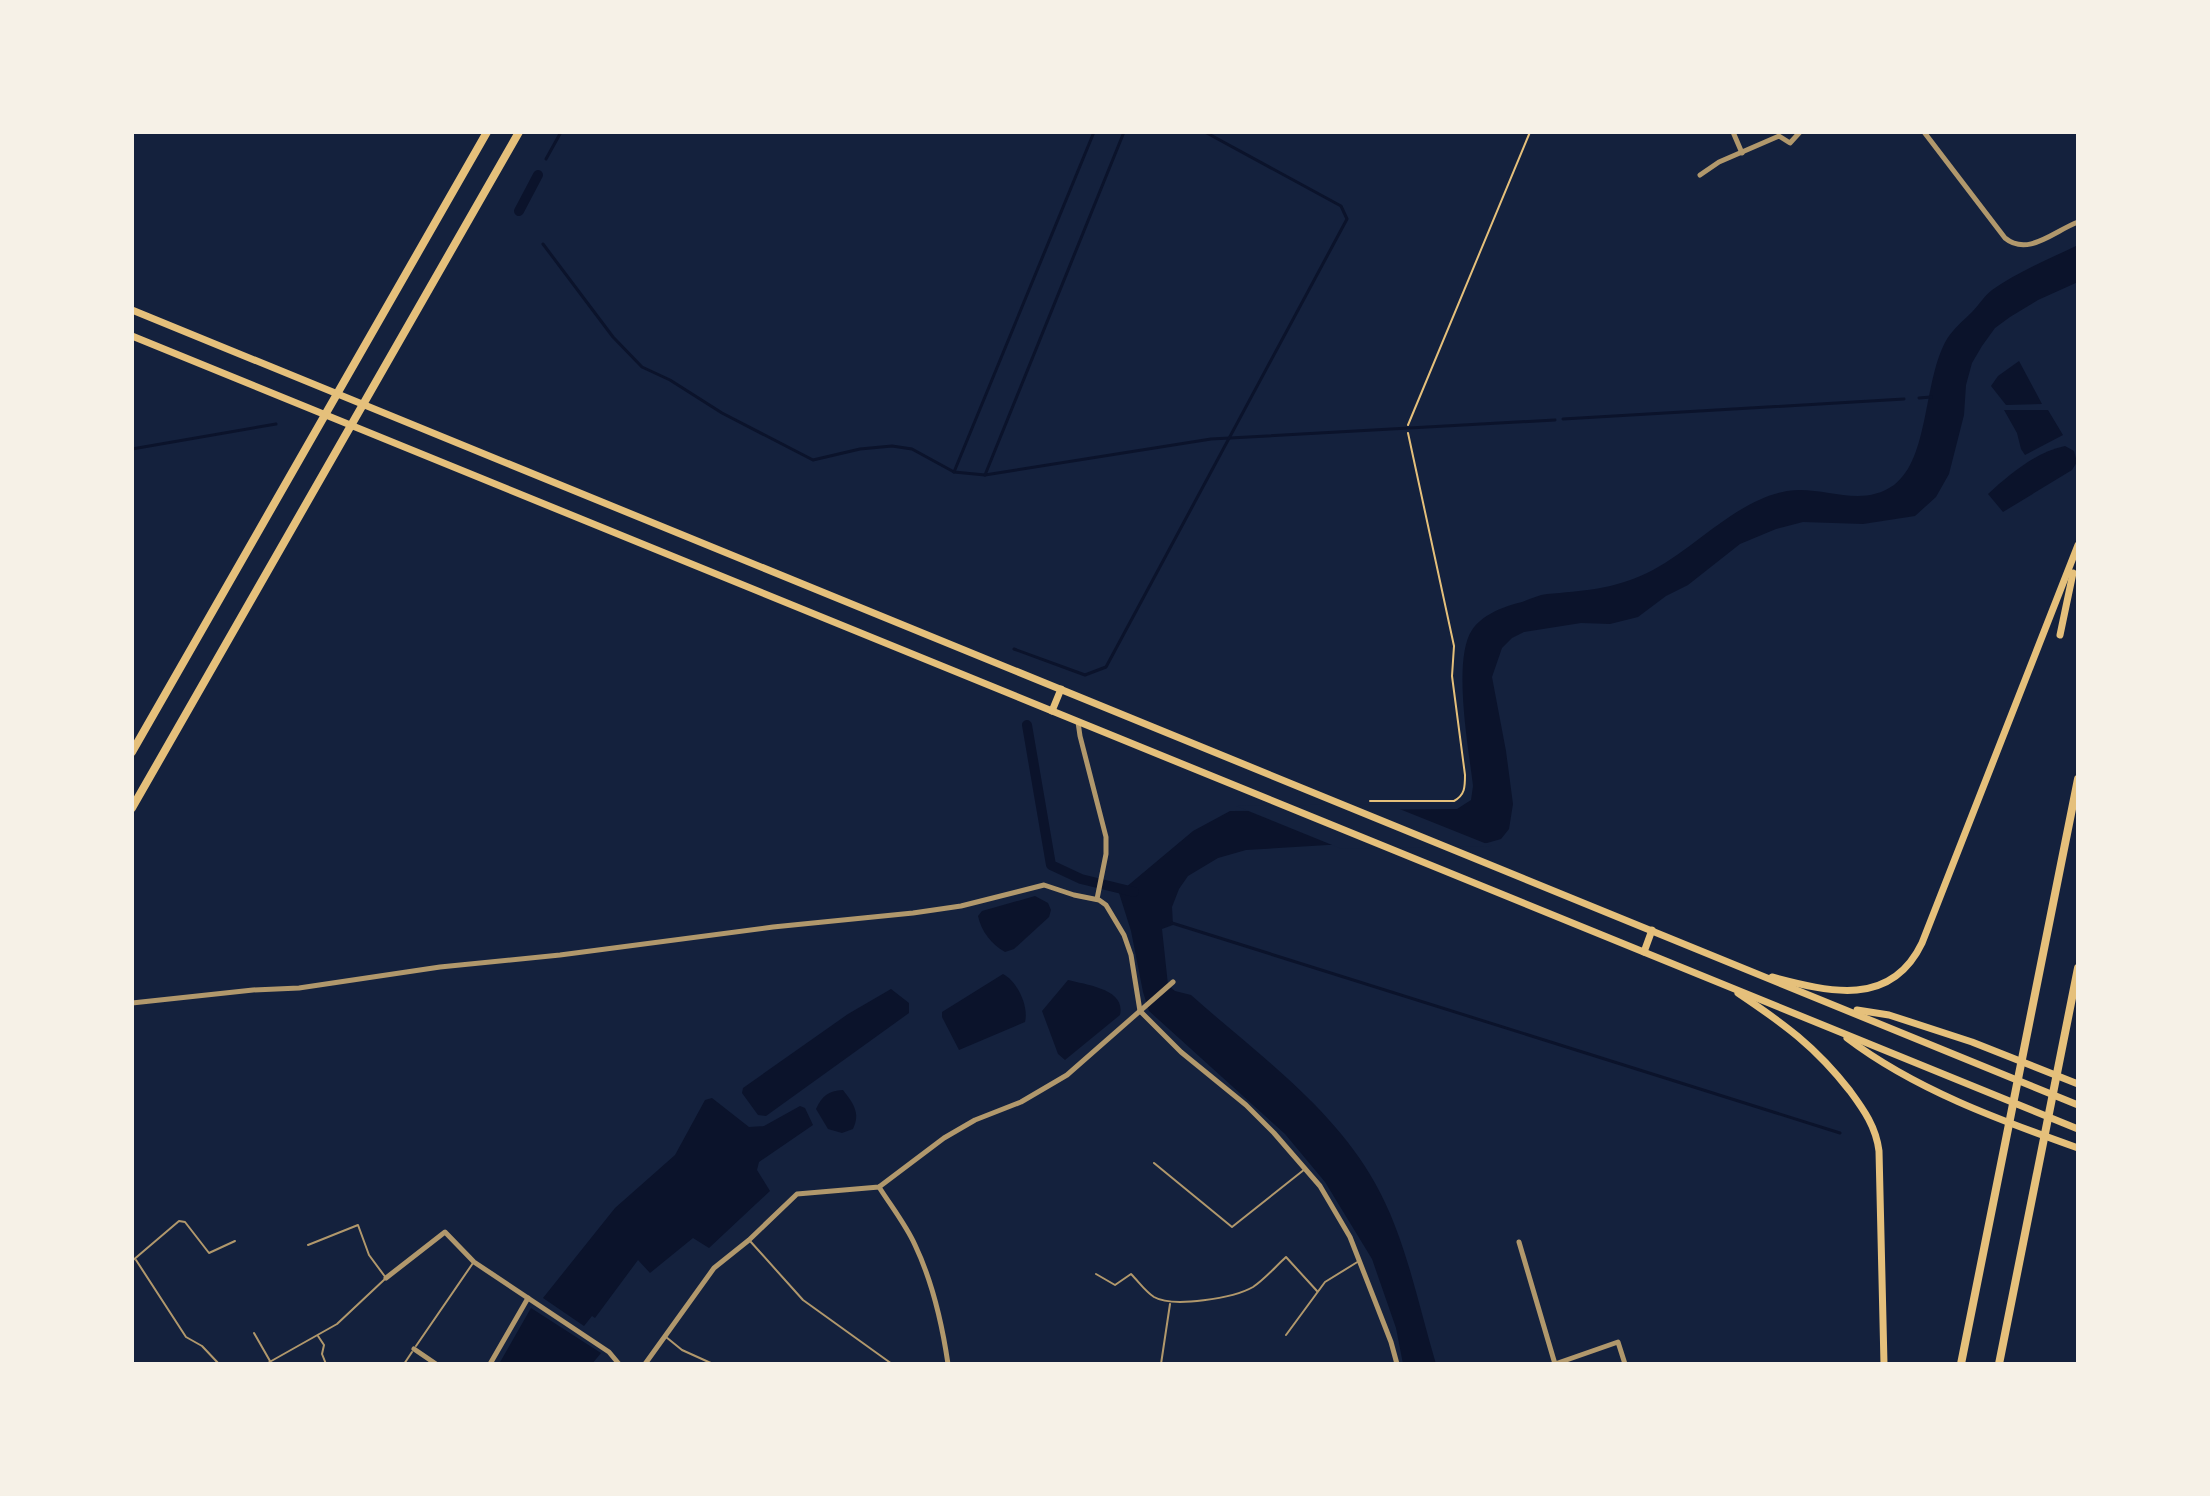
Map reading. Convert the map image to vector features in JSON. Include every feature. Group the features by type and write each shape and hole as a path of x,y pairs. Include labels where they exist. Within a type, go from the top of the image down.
{"highway":[{"path":"132,752 487,132"},
{"path":"132,808 519,132"},
{"path":"1961,1364 2078,779"},
{"path":"1999,1364 2078,968"}],"main road":[{"path":"132,310 2078,1105"},
{"path":"132,336 2078,1129"},
{"path":"2060,635 2078,545"},
{"path":"1762,975 1812,988 1857,991 1891,980 1914,957 2076,555"},
{"path":"1052,711 1061,689"},
{"path":"1644,952 1652,930"},
{"path":"1730,987 1811,1046 1840,1078 1872,1123 1879,1151 1884,1364"},
{"path":"1850,1010 1889,1015 1972,1042 2078,1084"},
{"path":"1839,1032 1873,1057 1928,1086 1989,1114 2078,1148"}],"street":[{"path":"1733,132 1743,153"},
{"path":"1700,175 1719,162 1780,134 1790,143 1800,132"},
{"path":"1924,132 2013,245 2030,246 2078,222"},
{"path":"1078,722 1106,837 1097,899"},
{"path":"132,1003 299,988 440,967 913,913 961,906 1044,885 1097,899 1106,905 1124,935 1142,1009 1181,1052 1246,1105 1306,1168 1334,1208 1360,1260 1397,1364"},
{"path":"645,1364 714,1268 797,1194 879,1187 944,1138 975,1120 1021,1102 1053,1085 1085,1061 1173,982"},
{"path":"879,1187 914,1242 927,1275 938,1305 948,1364"},
{"path":"386,1278 445,1232 474,1262 609,1352 619,1364"},
{"path":"1519,1242 1555,1364 1618,1342 1625,1364"},
{"path":"490,1364 528,1298"},
{"path":"414,1349 436,1364"}],"lane":[{"path":"1154,1163 1232,1227 1306,1168"},
{"path":"219,1364 202,1346 186,1337 134,1260 179,1221 185,1222 209,1253 235,1241"},
{"path":"266,1364 337,1324 386,1278 369,1255 358,1225 308,1245"},
{"path":"749,1240 803,1300 892,1364"},
{"path":"1096,1274 1115,1285 1131,1274 1155,1298 1170,1303 1232,1295 1246,1290 1286,1257 1317,1291"},
{"path":"1286,1335 1317,1291 1338,1272 1360,1260"},
{"path":"404,1364 474,1262"},
{"path":"1161,1364 1170,1303"},
{"path":"254,1333 271,1362"},
{"path":"317,1335 324,1345 322,1354 326,1364"},
{"path":"665,1336 682,1350 713,1364"}],"path":[{"path":"1408,425 1530,132"},
{"path":"1370,801 1454,801 1461,797 1464,788 1452,676 1454,646 1408,433"}],"water":[{"path":"2078,245 2078,282 2010,317 1995,328 1982,346 1972,363 1966,385 1964,415 1949,474 1936,497 1915,516 1863,524 1803,522 1776,529 1740,544 1688,585 1666,596 1638,617 1610,624 1581,623 1524,632 1502,648 1492,677 1513,804 1509,829 1501,839 1487,843 1328,845 1246,850 1218,858 1188,876 1179,889 1172,907 1173,925 1162,929 1168,985 1175,991 1191,995 1315,1105 1357,1155 1386,1204 1403,1249 1436,1364 1403,1364 1396,1328 1372,1259 1325,1182 1285,1134 1149,1011 1119,893 1193,831 1230,811 1457,809 1471,800 1473,786 1462,683 1463,662 1472,630 1481,620 1499,610 1547,594 1623,583 1647,573 1732,515 1768,496 1801,490 1868,495 1894,485 1906,473 1914,456 1939,356 1950,335 1992,290 2023,271"},
{"path":"2019,361 2042,404 2006,405 1991,386 1998,376"},
{"path":"2004,410 2048,410 2063,435 2025,455"},
{"path":"2065,446 2074,451 2077,462 2072,470 2003,512 1988,494 2034,459"},
{"path":"1035,896 1048,903 1051,910 1049,917 1014,949 1005,952 988,937 978,916 982,911"},
{"path":"1003,974 1021,995 1025,1022 959,1050 942,1012"},
{"path":"1068,980 1111,994 1120,1006 1120,1015 1065,1060 1058,1054 1042,1011"},
{"path":"891,989 909,1003 909,1013 766,1116 758,1115 742,1093 743,1088 848,1014"},
{"path":"843,1090 853,1104 856,1118 853,1129 842,1133 828,1129 816,1109 826,1095"},
{"path":"712,1098 749,1127 764,1126 800,1106 805,1108 813,1125 759,1162 757,1170 770,1191 709,1248 693,1238 650,1273 638,1260 595,1318 592,1316 584,1326 543,1298 615,1208 675,1155 705,1100"},
{"path":"531,1308 601,1353 592,1364 499,1364"}],"pier":[{"path":"1387,804 1492,846 1342,849 1236,806"}],"waterway":[{"path":"546,159 561,132"},
{"path":"954,472 1094,132"},
{"path":"985,475 1124,132"},
{"path":"1014,649 1085,675 1106,667 1347,219 1341,206 1205,132"},
{"path":"519,211 538,175"},
{"path":"543,244 613,337 642,367 813,460 860,449 892,446 912,449 954,472 985,475 1211,439 1555,420"},
{"path":"1919,398 1931,397"},
{"path":"1563,419 1904,399"},
{"path":"132,449 276,424"},
{"path":"1027,725 1051,865 1081,879 1134,892"},
{"path":"1172,923 1840,1133"}]}
